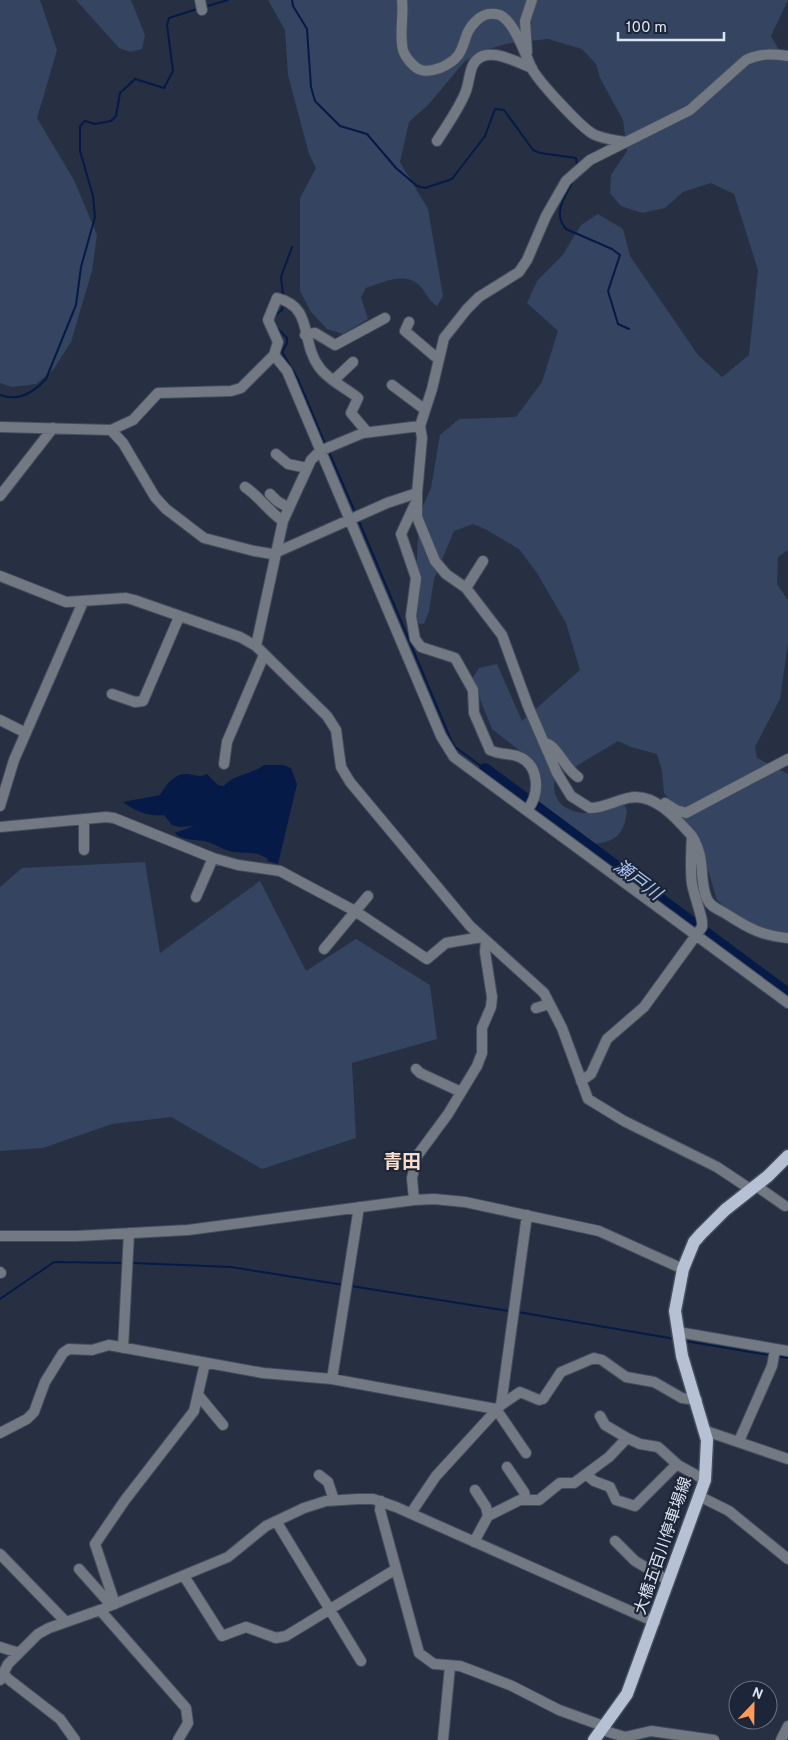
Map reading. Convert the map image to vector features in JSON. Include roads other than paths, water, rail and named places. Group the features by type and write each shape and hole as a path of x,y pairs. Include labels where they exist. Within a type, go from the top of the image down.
{"main road":[{"name":"大橋五百川停車場線","path":"602,1734 627,1694 701,1497 705,1480 708,1451 706,1431 679,1337 676,1304 683,1269 694,1242 725,1210 788,1156"}],"street":[{"path":"402,0 404,53 422,70 437,69 455,60 461,53 472,26 487,14 494,13 506,17 527,53 532,68 552,94 594,135 625,142"},
{"path":"527,53 525,21 532,0"},
{"path":"788,56 764,54 746,60 690,110 590,160 566,181 546,216 527,260 519,272 479,297 444,338 432,389 420,426 422,446 417,497 417,517 434,561 446,574 466,588 502,635 544,743 565,788 571,796 590,808 636,797 647,798 657,803 681,823 692,836 700,853 707,898 713,906 759,933 788,938"},
{"path":"437,141 460,105 467,89 472,67 478,60 486,55 496,55 532,68"},
{"path":"0,427 111,430 133,420 158,393 237,390 274,355 278,342 268,320 278,298 283,299 300,311 311,355 320,368 358,398 351,413 367,432"},
{"path":"305,335 315,334 335,344 385,318"},
{"path":"410,322 404,331 438,359"},
{"path":"274,355 287,371 325,449 447,747 454,757 699,931 788,1003"},
{"path":"334,380 353,362"},
{"path":"392,385 424,409"},
{"path":"256,646 283,521 307,468 325,449 367,432 420,426"},
{"path":"0,496 53,428"},
{"path":"111,430 123,443 155,497 196,533 210,540 246,549 266,553 277,552 410,494 417,497"},
{"path":"276,454 288,464 307,468"},
{"path":"244,487 257,495 268,511 283,521"},
{"path":"270,494 289,508"},
{"path":"417,497 401,534 416,578 411,616 414,639 421,647 455,658 473,690 474,714 490,750 519,756 526,761 536,780 534,801 528,809"},
{"path":"466,588 483,561"},
{"path":"0,576 58,601 84,602 126,598 240,637 256,646 328,716 336,730 341,766 350,782 470,926 544,994 562,1028 588,1098 603,1108 717,1167 784,1206"},
{"path":"0,806 14,760 84,602"},
{"path":"112,694 135,702 143,701 179,617"},
{"path":"224,764 227,742 264,655"},
{"path":"0,720 26,733"},
{"path":"544,743 553,746 567,767 578,777"},
{"path":"657,803 660,799 676,810 686,812 788,759"},
{"path":"0,827 114,818 213,858 238,865 280,870 355,911 427,959 446,943 484,939"},
{"path":"84,819 84,850"},
{"path":"581,1081 591,1074 607,1039 644,1007 699,931 703,920 696,904 692,883 692,836"},
{"path":"196,897 213,858"},
{"path":"324,949 368,896"},
{"path":"414,1200 412,1178 417,1156 461,1092 482,1053 482,1028 491,1007 492,997 484,939"},
{"path":"536,1008 549,1004"},
{"path":"416,1069 420,1073 461,1092"},
{"path":"0,1236 129,1234 188,1230 414,1200 434,1199 465,1202 599,1231 683,1269"},
{"path":"332,1379 359,1208"},
{"path":"526,1452 499,1407 527,1215"},
{"path":"123,1348 129,1234"},
{"path":"679,1337 774,1354 788,1351"},
{"path":"0,1433 27,1420 34,1412 49,1374 66,1351 92,1350 109,1345 279,1375 332,1379 499,1407"},
{"path":"739,1441 774,1354"},
{"path":"411,1513 436,1476 499,1407 518,1392 539,1400 543,1399 550,1392 559,1373 594,1358 602,1360 626,1377 654,1382 682,1398 697,1400"},
{"path":"113,1605 95,1544 125,1500 194,1411 199,1396 205,1363"},
{"path":"199,1396 223,1425"},
{"path":"600,1416 606,1425 627,1438 640,1444 658,1447 677,1464 705,1480"},
{"path":"706,1431 788,1459"},
{"path":"474,1542 488,1516 520,1500 538,1500 560,1484 574,1483 609,1457 627,1438"},
{"path":"586,1474 591,1479 610,1487 616,1500 635,1506 677,1464"},
{"path":"507,1467 524,1492 526,1500"},
{"path":"320,1475 328,1482 334,1500"},
{"path":"475,1490 486,1507 488,1516"},
{"path":"701,1497 729,1511 788,1559"},
{"path":"75,1740 60,1719 2,1676 19,1653 38,1634 65,1621 100,1610 184,1576 236,1552 266,1526 316,1503 334,1500 381,1501 655,1622"},
{"path":"381,1501 380,1510 409,1608 417,1650 434,1664 460,1666 496,1679 602,1734 625,1737 651,1731 714,1740"},
{"path":"276,1521 362,1661"},
{"path":"615,1541 635,1562 669,1581"},
{"path":"0,1554 65,1621"},
{"path":"79,1569 113,1605"},
{"path":"184,1576 222,1636 246,1627 271,1637 282,1637 396,1569"},
{"path":"100,1610 186,1708 188,1723 178,1740"},
{"path":"0,1647 19,1653"},
{"path":"443,1740 450,1666"},
{"path":"781,1740 788,1726"}],"water":[{"path":"264,765 283,765 291,768 297,784 278,864 268,861 267,858 257,854 233,852 208,842 178,836 175,833 194,826 180,827 172,825 164,815 142,813 123,802 160,795 171,780 179,775 200,776 207,774 218,785 224,786 233,779"}],"waterway":[{"path":"204,7 228,0"},
{"path":"292,0 293,6 307,29 311,87 315,101 340,126 367,134 396,168 417,186 425,188 452,179 485,136 495,109 504,110 533,150 540,153 576,158 577,166"},
{"path":"0,395 13,397 31,392 46,379 76,305 81,267 95,217 93,196 80,151 80,126 85,121 95,124 111,121 116,116 120,93 135,79 164,88 173,71 167,25 169,18 197,9"},
{"path":"573,181 561,205 560,217 562,223 566,229 612,249 620,255 608,291 618,324 629,329"},
{"path":"283,295 281,277 292,247"},
{"path":"274,316 282,310 283,305"},
{"path":"276,327 287,338 287,343 282,352 298,379 325,444"},
{"path":"328,450 355,512"},
{"path":"358,519 451,740 455,747 485,769"},
{"name":"瀬戸川","path":"485,769 788,994"},
{"path":"0,1299 54,1262 123,1263"},
{"path":"133,1263 231,1267 344,1285"},
{"path":"351,1286 509,1311"},
{"path":"518,1312 675,1339"},
{"path":"685,1341 769,1355"},
{"path":"776,1356 788,1358"}],"district":[{"name":"青田","path":"402,1163"}]}
